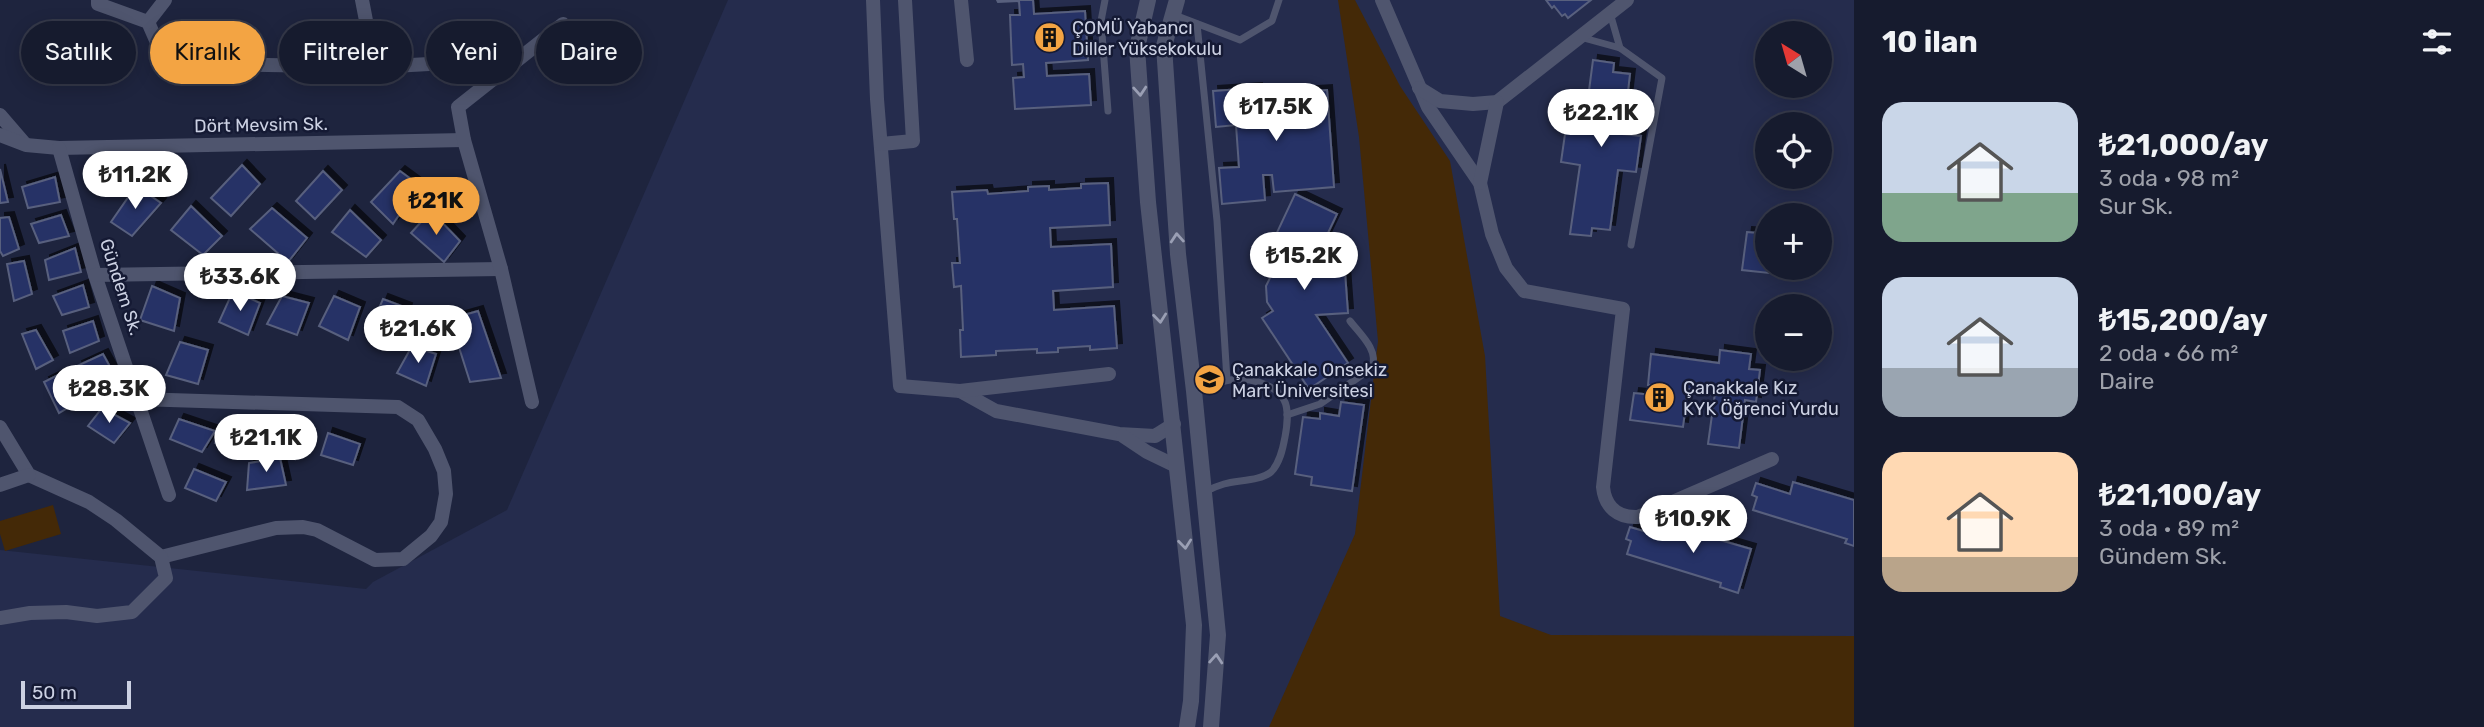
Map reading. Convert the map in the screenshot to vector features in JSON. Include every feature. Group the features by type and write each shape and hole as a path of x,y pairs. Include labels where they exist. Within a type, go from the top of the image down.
{"street":[{"path":"98,0 98,4 148,22 166,63 279,65"},
{"path":"148,22 165,0"},
{"path":"362,0 366,21"},
{"path":"873,0 873,39 900,386 960,391 1109,374"},
{"path":"881,144 913,141 905,0"},
{"path":"961,0 967,61"},
{"path":"1148,0 1137,48 1148,202 1194,625 1191,701 1187,727"},
{"path":"1382,0 1428,107 1480,183 1492,234 1506,268 1524,291 1623,309 1603,488 1610,507 1621,515 1638,517 1772,459"},
{"path":"1419,88 1440,101 1497,103 1627,0"},
{"path":"1174,7 1164,46 1178,254 1218,635 1211,727"},
{"path":"532,402 501,269 464,140 458,107 536,45"},
{"path":"1480,183 1497,103"},
{"path":"0,115 26,145"},
{"path":"0,135 26,145 59,148"},
{"name":"Dört Mevsim Sk.","path":"59,148 464,140"},
{"name":"Gündem Sk.","path":"59,148 95,275 169,495"},
{"path":"95,275 501,269"},
{"path":"960,391 996,411 1119,434 1155,436 1174,424 1196,416"},
{"path":"138,399 398,407 418,420 444,471 446,494 441,522 431,536 403,559 375,560 317,530 303,527 276,527 161,557"},
{"path":"0,427 29,475 89,502 116,520 161,557 166,578 132,612 97,616 66,612 30,613 0,618"},
{"path":"1119,434 1176,466 1200,466"},
{"path":"0,485 29,475"}],"lane":[{"path":"1104,0 1101,21 1108,111"},
{"path":"1174,7 1197,24 1240,40 1272,21 1279,0"},
{"path":"1610,13 1620,48"},
{"path":"1197,24 1217,221 1227,380"},
{"path":"1579,37 1620,48 1662,78 1632,245"},
{"path":"1287,415 1320,404 1372,368 1373,353 1350,321"},
{"path":"1194,391 1227,380 1258,382 1284,400 1287,415 1281,455 1270,472 1203,492"}],"shaded area":[{"name":"Çanakkale Onsekiz Mart Üniversitesi","path":"728,0 1854,0 1854,727 0,727 0,550 366,589 373,582 507,510"},
{"path":"1338,0 1355,0 1400,86 1450,161 1485,356 1500,616 1551,635 1854,636 1854,727 1269,727 1355,534 1378,341 1359,137"},
{"path":"53,505 61,534 5,551 0,534 0,521"}],"building":[{"name":"ÇOMÜ Yabancı Diller Yüksekokulu","path":"997,0 1033,0 1034,14 1085,11 1088,60 1046,63 1047,76 1089,74 1091,105 1015,109 1013,78 1024,77 1023,64 1012,65 1010,15 1020,15 1019,1"},
{"path":"1546,0 1591,0 1568,18 1565,14 1562,16 1554,6 1552,8"},
{"path":"1593,60 1614,63 1613,72 1630,74 1623,134 1641,136 1636,172 1618,170 1610,230 1592,228 1591,236 1570,234 1580,165 1561,162 1566,127 1584,129"},
{"path":"1257,88 1258,113 1267,112 1266,94 1327,90 1334,187 1274,192 1272,175 1263,175 1265,200 1222,204 1219,168 1239,167 1236,125 1216,127 1213,91"},
{"path":"242,165 260,184 231,216 211,198"},
{"path":"0,169 8,202 0,203"},
{"path":"323,171 342,190 315,219 296,201"},
{"path":"400,171 419,185 393,224 371,202"},
{"path":"55,177 60,202 28,208 22,187"},
{"path":"1108,183 1110,225 1050,228 1051,247 1111,244 1113,287 1053,291 1054,310 1114,306 1117,348 1058,348 1058,352 1037,353 1037,349 996,351 996,355 961,357 961,286 954,287 952,263 960,263 952,192 987,190 988,194 1028,191 1028,187 1049,186 1049,190 1081,188 1081,184"},
{"path":"136,186 161,203 132,236 111,222"},
{"path":"1295,194 1337,214 1308,275 1345,272 1348,313 1316,315 1348,363 1309,389 1262,318 1273,311 1267,302 1266,286 1271,276 1259,271"},
{"path":"191,206 222,236 203,255 171,230"},
{"path":"272,208 307,238 288,262 250,229"},
{"path":"350,210 381,240 366,257 332,232"},
{"path":"431,211 460,241 444,262 411,233"},
{"path":"61,215 69,236 39,243 31,224"},
{"path":"9,217 19,249 3,256 0,251 0,218"},
{"path":"1747,232 1755,233 1755,271 1742,270"},
{"path":"75,248 81,272 49,280 45,260"},
{"path":"24,261 32,294 14,301 7,264"},
{"path":"83,285 89,307 62,315 53,296"},
{"path":"152,286 180,298 174,331 140,320"},
{"path":"233,291 260,303 248,335 219,322"},
{"path":"282,296 309,303 297,335 267,324"},
{"path":"334,296 360,307 348,340 319,326"},
{"path":"383,299 407,308 397,340 371,327"},
{"path":"478,311 501,378 470,382 450,319"},
{"path":"93,321 99,341 70,353 63,331"},
{"path":"36,330 53,360 36,369 22,334"},
{"path":"180,342 208,350 198,384 166,375"},
{"path":"412,346 436,354 426,386 397,373"},
{"name":"Çanakkale Kız KYK Öğrenci Yurdu","path":"1720,350 1751,354 1749,369 1760,371 1756,402 1745,400 1739,448 1708,444 1715,393 1688,389 1683,427 1630,420 1634,393 1653,395 1654,385 1648,385 1651,354 1719,363"},
{"path":"103,354 114,374 86,387 77,366"},
{"path":"60,374 74,404 59,413 44,382"},
{"path":"1341,402 1364,405 1352,491 1311,485 1312,477 1295,474 1303,417 1320,419 1320,413 1339,416"},
{"path":"102,408 130,423 114,443 88,426"},
{"path":"179,419 215,431 202,452 170,439"},
{"path":"224,423 254,433 246,456 215,443"},
{"path":"269,425 301,434 295,459 263,445"},
{"path":"328,433 360,444 353,465 321,455"},
{"path":"280,458 286,485 247,490 249,463"},
{"path":"194,469 226,482 216,501 185,488"},
{"path":"1793,482 1854,500 1854,546 1845,543 1847,539 1753,510 1757,497 1752,495 1756,483 1790,494"},
{"path":"1668,525 1751,549 1738,593 1720,587 1721,583 1627,554 1631,541 1626,539 1630,527 1664,537"}],"place":[{"name":"ÇOMÜ Yabancı Diller Yüksekokulu","path":"1049,38"},
{"name":"Çanakkale Onsekiz Mart Üniversitesi","path":"1209,380"},
{"name":"Çanakkale Kız KYK Öğrenci Yurdu","path":"1660,398"}]}
